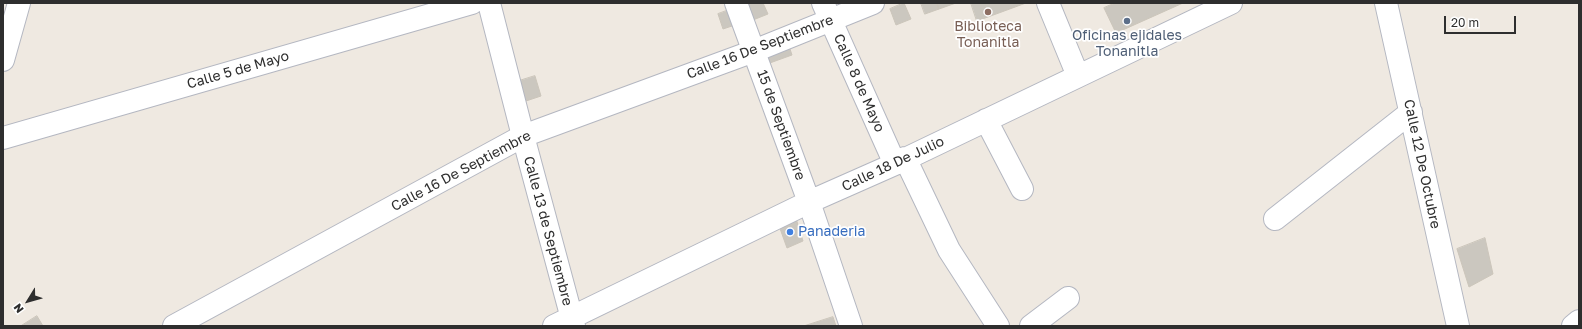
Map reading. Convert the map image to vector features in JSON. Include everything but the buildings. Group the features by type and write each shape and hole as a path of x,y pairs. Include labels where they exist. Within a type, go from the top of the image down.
{"street":[{"path":"3,59 19,3"},
{"name":"Calle 5 de Mayo","path":"3,138 472,3"},
{"name":"Calle 13 de Septiembre","path":"489,3 523,136 567,323"},
{"name":"15 de Septiembre","path":"736,3 809,202 851,326"},
{"name":"Calle 16 De Septiembre","path":"174,326 523,136 754,51 826,11 873,3"},
{"path":"1048,3 1078,76"},
{"name":"Calle 18 De Julio","path":"567,323 809,202 900,161 1231,3"},
{"name":"Calle 12 De Octubre","path":"1386,3 1458,326"},
{"name":"Calle 8 de Mayo","path":"826,11 900,161 948,250 998,326"},
{"path":"1275,219 1411,112"},
{"path":"986,120 1022,189"},
{"path":"1032,326 1068,298"},
{"path":"1573,326 1579,321"}],"place":[{"name":"Biblioteca Tonanitla","path":"988,12"},
{"name":"Oficinas ejidales Tonanitla","path":"1127,21"},
{"name":"Panaderia","path":"790,232"}]}
